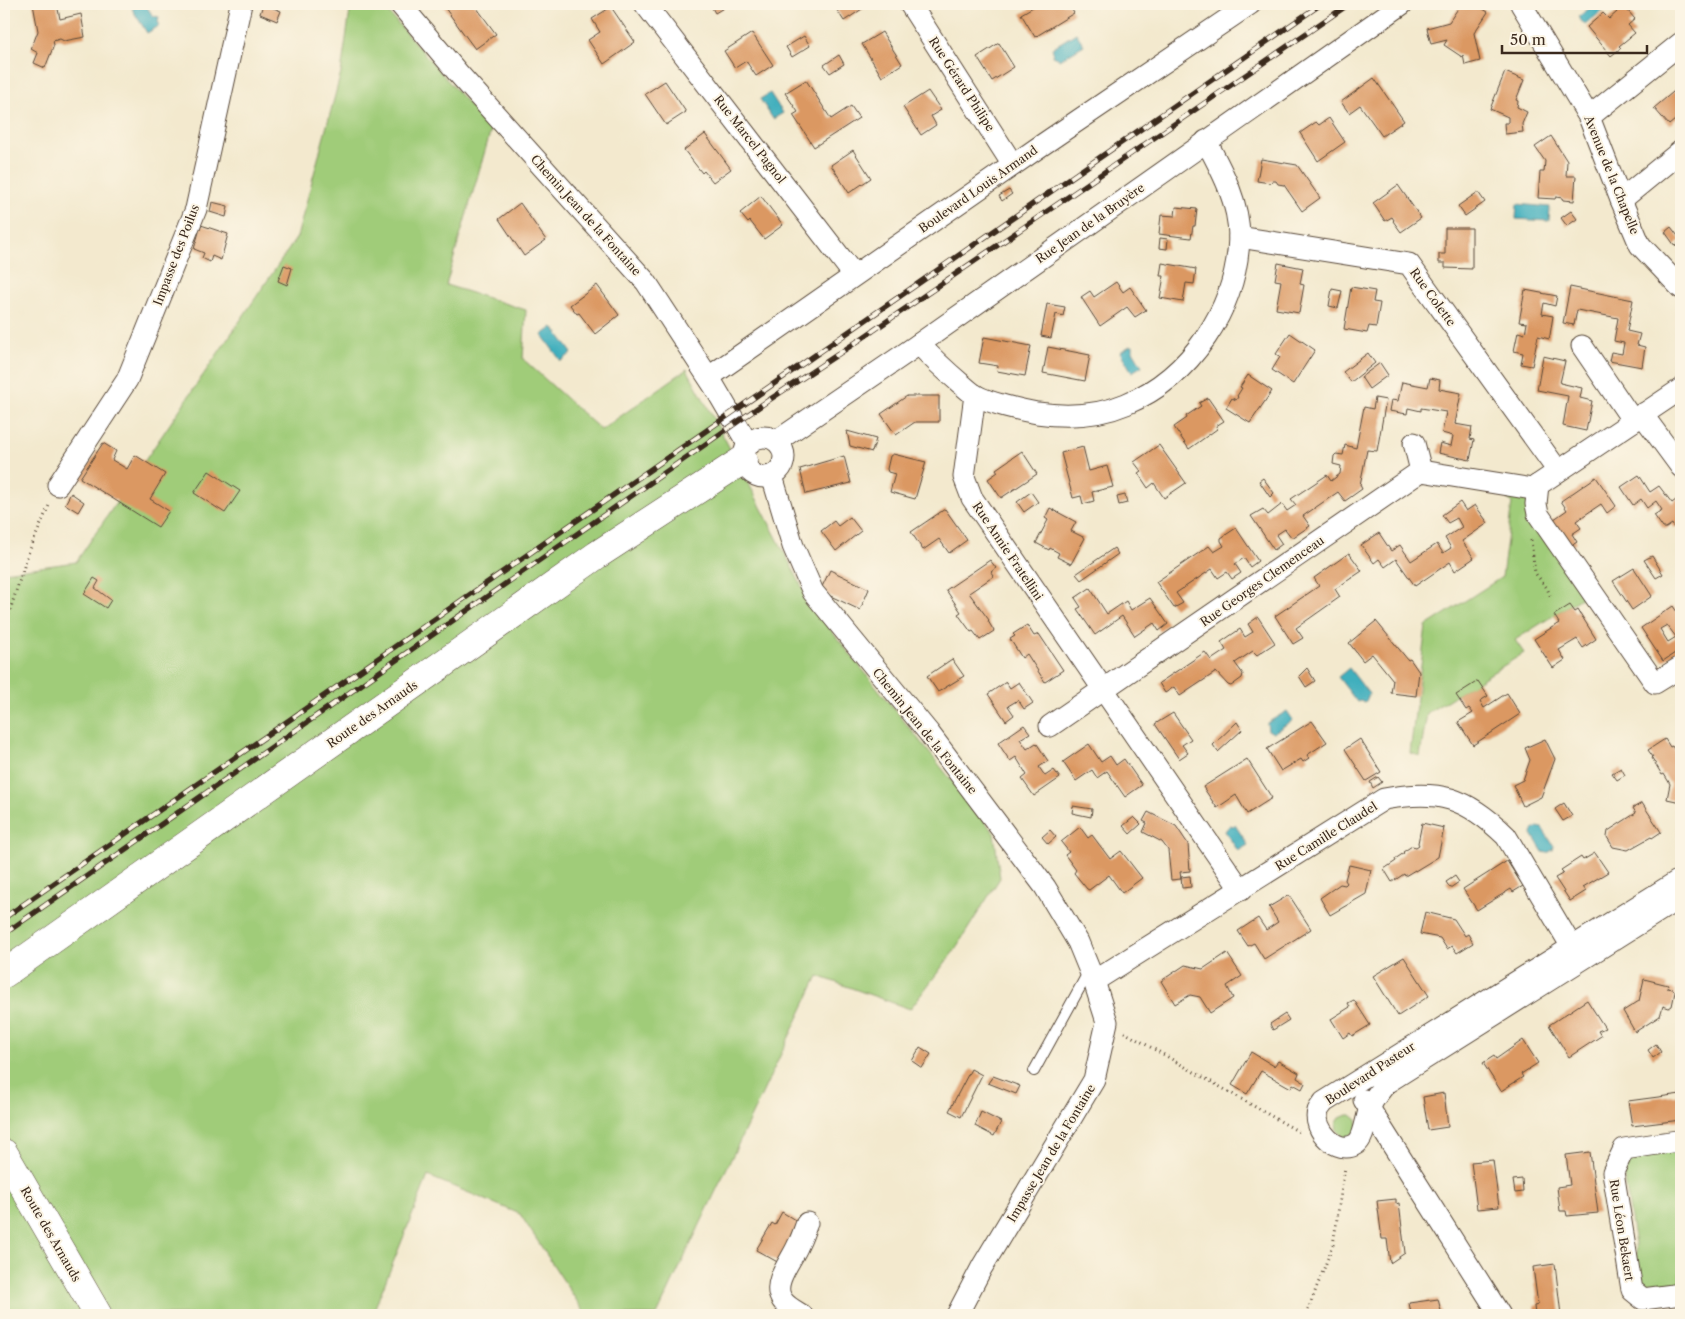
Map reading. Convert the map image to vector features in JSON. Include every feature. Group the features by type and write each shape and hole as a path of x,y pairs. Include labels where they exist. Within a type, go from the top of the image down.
{"street":[{"name":"Impasse des Poilus","path":"58,485 127,380 196,209 241,4"},
{"name":"Chemin Jean de la Fontaine","path":"400,4 458,73 646,282 708,377 746,452"},
{"name":"Rue Marcel Pagnol","path":"645,4 854,275"},
{"name":"Rue Gérard Philipe","path":"910,4 1013,165"},
{"name":"Boulevard Louis Armand","path":"708,377 1013,165 1250,4"},
{"name":"Rue Jean de la Bruyère","path":"777,442 1402,4"},
{"name":"Avenue de la Chapelle","path":"1522,4 1589,117 1640,245 1681,288"},
{"path":"1589,117 1681,43"},
{"path":"919,344 942,367 975,395 1019,410 1060,416 1097,413 1126,404 1165,382 1196,353 1216,321 1232,282 1238,237 1236,211 1226,180 1206,141"},
{"path":"1621,200 1681,151"},
{"name":"Rue Colette","path":"1238,237 1409,264 1558,471"},
{"path":"1582,346 1638,417 1681,467"},
{"path":"1414,443 1421,471 1532,488 1681,389"},
{"name":"Rue Annie Fratellini","path":"975,395 964,477 967,488 977,506 1102,690"},
{"path":"764,437 777,442 784,452 784,460 779,470 772,476 765,478 750,473 746,467 746,452 753,440 764,437"},
{"name":"Route des Arnauds","path":"4,974 746,452"},
{"name":"Rue Georges Clemenceau","path":"1050,726 1421,471"},
{"name":"Chemin Jean de la Fontaine","path":"772,476 793,546 813,592 929,733 1045,887 1078,942 1092,976"},
{"path":"1538,485 1536,504 1538,514 1655,683 1681,667"},
{"path":"1102,690 1241,890"},
{"name":"Rue Camille Claudel","path":"1092,976 1241,890 1384,800 1409,795 1444,797 1472,808 1489,820 1506,836 1576,954"},
{"name":"Boulevard Pasteur","path":"1681,879 1576,954 1386,1083 1369,1109 1365,1118 1363,1135 1357,1144 1348,1147 1339,1146 1324,1136 1319,1129 1317,1120 1318,1110 1324,1102 1353,1083 1576,954 1681,897"},
{"path":"1092,976 1107,1022"},
{"name":"Impasse Jean de la Fontaine","path":"956,1315 982,1267 1094,1080 1107,1022"},
{"path":"1353,1083 1500,1315"},
{"name":"Rue Léon Bekaert","path":"1681,1145 1677,1141 1624,1149 1613,1172 1632,1290 1643,1299 1681,1294"},
{"name":"Route des Arnauds","path":"4,1153 98,1315"},
{"path":"802,1315 790,1308 781,1299 778,1290 782,1274 798,1245 807,1223"}],"lane":[{"path":"1034,1071 1092,976"}],"path":[{"path":"4,629 28,554 58,485"},
{"path":"1530,536 1535,573 1551,598"},
{"path":"1107,1022 1301,1134"},
{"path":"1306,1315 1333,1245 1348,1147"}],"green space":[{"path":"351,4 381,4 491,130 446,285 526,310 523,359 601,430 687,369 813,608 994,833 1000,878 954,951 910,1009 818,976 657,1315 586,1315 520,1214 428,1176 372,1315 4,1315 4,572 76,562 297,237 341,73"},
{"path":"1507,497 1532,499 1587,594 1515,640 1524,653 1427,713 1420,756 1410,753 1426,626 1502,577 1512,503"},
{"path":"1351,1115 1357,1120 1359,1130 1344,1138 1336,1127 1340,1118"},
{"path":"1677,1150 1681,1153 1681,1285 1649,1289 1641,1283 1623,1167 1630,1156"}],"water":[{"path":"140,4 145,4 153,16 159,17 159,26 147,33 132,9"},
{"path":"1595,4 1602,4 1603,10 1585,25 1578,17"},
{"path":"1076,33 1084,45 1059,60 1052,56 1052,48"},
{"path":"770,93 783,113 773,119 760,99"},
{"path":"1517,204 1550,207 1549,221 1516,219"},
{"path":"553,327 572,353 561,361 542,335"},
{"path":"1133,346 1133,351 1142,366 1132,372 1120,352"},
{"path":"1349,668 1369,694 1366,701 1357,702 1338,677"},
{"path":"1287,711 1293,720 1273,733 1268,730 1267,723"},
{"path":"1230,825 1235,825 1248,845 1238,851 1225,831"},
{"path":"1538,827 1542,828 1554,846 1553,850 1547,853 1543,852 1532,834 1533,830"}],"building":[{"path":"33,4 57,4 60,19 81,14 85,37 53,41 54,45 45,68 34,63 38,53 31,49 38,31"},
{"path":"263,4 281,11 277,21 260,14"},
{"path":"442,4 474,4 496,34 475,49"},
{"path":"710,4 730,4 715,13"},
{"path":"833,4 863,4 865,7 844,21"},
{"path":"1038,4 1068,4 1074,13 1035,37 1021,14"},
{"path":"1461,4 1475,4 1488,12 1474,33 1480,61 1465,65 1463,55 1462,57 1444,45 1447,40 1431,44 1427,28 1449,22"},
{"path":"1613,4 1622,4 1635,19 1628,25 1635,33 1619,46 1621,48 1611,56 1587,27 1603,13 1609,19 1617,12"},
{"path":"611,7 635,42 604,64 588,40 600,32 592,19"},
{"path":"882,32 902,64 882,77 862,44"},
{"path":"752,33 773,65 756,76 746,61 735,68 724,51"},
{"path":"804,36 810,46 792,57 786,47"},
{"path":"999,43 1014,67 992,81 977,57"},
{"path":"839,55 844,64 830,73 824,65"},
{"path":"1505,72 1524,80 1516,100 1518,101 1517,107 1527,112 1522,124 1523,132 1505,134 1504,123 1508,123 1508,117 1490,109"},
{"path":"1374,78 1404,121 1382,136 1360,105 1349,113 1341,102"},
{"path":"806,80 831,119 851,106 859,118 814,147 793,115 798,112 785,93"},
{"path":"665,81 686,112 666,125 645,94"},
{"path":"1679,87 1681,89 1681,115 1669,125 1654,108"},
{"path":"928,91 941,110 931,116 936,125 921,135 903,107"},
{"path":"1329,118 1345,142 1318,161 1300,133 1316,122 1319,125"},
{"path":"705,134 731,169 713,182 704,171 702,173 684,150"},
{"path":"1551,136 1567,161 1566,176 1576,176 1574,201 1556,197 1555,199 1538,198 1540,172 1544,172 1545,161 1535,147"},
{"path":"853,150 871,178 849,193 831,165"},
{"path":"1261,159 1297,165 1320,198 1302,211 1284,185 1278,184 1276,181 1270,183 1257,181"},
{"path":"1398,185 1421,218 1401,232 1392,217 1385,221 1373,203"},
{"path":"1009,190 1012,194 1002,201 999,196"},
{"path":"1478,192 1485,202 1465,216 1458,206"},
{"path":"761,196 783,225 764,239 750,221 748,223 740,213"},
{"path":"212,202 228,206 226,217 210,212"},
{"path":"520,203 546,240 524,256 499,219"},
{"path":"1176,207 1197,209 1191,238 1159,234 1161,215 1175,216"},
{"path":"1571,211 1577,219 1567,226 1561,218"},
{"path":"201,225 228,234 221,260 212,256 210,262 202,258 204,253 194,249"},
{"path":"1671,227 1681,240 1675,246 1665,232"},
{"path":"1445,228 1472,228 1472,269 1445,268 1445,263 1439,263 1439,254 1445,254"},
{"path":"1160,238 1168,239 1167,249 1159,248"},
{"path":"1162,263 1196,269 1194,284 1186,283 1183,302 1160,298 1164,276 1160,276"},
{"path":"1278,263 1303,268 1300,284 1304,285 1299,313 1276,309 1281,281 1275,280"},
{"path":"284,265 292,268 287,285 278,281"},
{"path":"1116,282 1123,292 1130,287 1146,310 1135,317 1127,307 1100,326 1081,297 1090,291 1094,297"},
{"path":"597,285 619,315 595,334 579,313 577,314 570,305"},
{"path":"1351,287 1375,291 1373,302 1380,303 1376,327 1369,326 1367,333 1344,329"},
{"path":"1570,287 1633,300 1627,331 1640,334 1637,345 1645,347 1642,367 1609,361 1611,352 1622,354 1624,343 1614,341 1618,318 1577,310 1574,325 1563,323"},
{"path":"1332,289 1342,291 1338,308 1329,306"},
{"path":"1525,290 1557,296 1555,306 1544,303 1542,314 1553,316 1550,335 1549,339 1538,336 1532,366 1521,364 1523,353 1514,351 1518,332 1525,334 1527,323 1519,322"},
{"path":"1047,304 1065,307 1063,316 1056,314 1051,338 1041,336"},
{"path":"1290,333 1315,350 1293,384 1272,370 1280,357 1276,354"},
{"path":"984,337 1031,346 1025,376 997,371 998,366 979,363"},
{"path":"1048,347 1090,355 1085,381 1043,373"},
{"path":"1368,353 1375,363 1351,382 1343,372"},
{"path":"1543,356 1565,361 1560,383 1582,388 1580,398 1592,401 1586,431 1563,426 1568,396 1537,390"},
{"path":"1380,363 1388,375 1369,389 1361,377"},
{"path":"1248,375 1272,391 1250,423 1226,408 1232,398 1236,400 1238,397 1242,388 1240,387"},
{"path":"1430,378 1440,380 1439,389 1461,393 1455,424 1472,427 1470,439 1474,440 1470,460 1438,453 1440,443 1451,446 1453,436 1442,433 1446,412 1421,408 1421,411 1408,408 1407,414 1389,411 1391,400 1398,401 1402,382 1428,387"},
{"path":"907,396 939,396 939,422 915,422 896,435 881,414"},
{"path":"1208,398 1224,421 1216,426 1217,429 1189,449 1174,427 1201,406 1199,403"},
{"path":"1375,398 1386,400 1377,451 1367,450 1360,485 1362,489 1345,501 1338,492 1303,516 1310,526 1292,538 1285,529 1276,535 1282,544 1274,550 1251,516 1263,509 1268,515 1282,504 1287,511 1296,505 1291,499 1327,475 1331,481 1340,474 1341,466 1333,464 1334,456 1336,454 1343,455 1345,445 1356,448 1364,407 1373,409"},
{"path":"847,431 876,439 872,452 850,446"},
{"path":"103,443 116,451 112,460 127,469 135,455 165,474 150,499 169,511 158,527 80,478"},
{"path":"1159,445 1186,483 1164,498 1154,483 1148,488 1138,473 1141,471 1134,462"},
{"path":"1083,447 1089,471 1107,466 1113,487 1092,492 1094,501 1083,504 1081,496 1073,498 1061,453"},
{"path":"1022,451 1037,474 1001,498 988,479 998,472 996,469"},
{"path":"893,454 926,462 915,499 890,492 895,474 888,472 887,469 890,456"},
{"path":"844,456 851,483 806,494 800,469"},
{"path":"209,471 240,491 225,513 194,493"},
{"path":"1639,475 1650,492 1659,486 1672,503 1681,496 1681,523 1674,528 1672,524 1663,528 1654,515 1662,510 1656,501 1647,508 1641,499 1633,505 1621,487"},
{"path":"1596,477 1616,506 1607,513 1601,504 1576,521 1581,528 1572,534 1577,542 1568,548 1550,522 1567,510 1561,501"},
{"path":"1263,478 1274,493 1270,497 1259,481"},
{"path":"1031,492 1038,502 1024,512 1017,502"},
{"path":"71,493 84,502 78,512 65,504"},
{"path":"1125,495 1127,503 1119,505 1117,497"},
{"path":"1460,502 1466,511 1475,505 1488,523 1462,541 1474,558 1455,571 1450,562 1415,586 1396,559 1385,567 1379,559 1374,563 1361,545 1379,533 1391,551 1400,545 1411,561 1437,544 1443,553 1451,548 1445,538 1462,527 1457,518 1448,523 1442,515"},
{"path":"1050,508 1076,522 1071,531 1085,538 1071,564 1057,557 1059,553 1036,543 1048,520 1045,518"},
{"path":"945,509 967,540 949,553 939,539 923,550 911,532"},
{"path":"850,517 861,531 836,551 821,531 834,521 838,526"},
{"path":"1236,528 1258,561 1250,567 1244,558 1235,564 1241,573 1232,579 1227,572 1218,578 1212,569 1176,593 1183,603 1174,608 1156,582 1209,546 1214,552 1224,546 1221,538"},
{"path":"1114,548 1118,554 1081,580 1076,574"},
{"path":"1349,553 1362,571 1335,589 1340,597 1296,628 1303,638 1293,644 1275,616 1319,586 1314,578"},
{"path":"1652,556 1663,574 1656,578 1644,560"},
{"path":"990,560 996,568 991,572 994,576 969,593 989,620 994,631 980,640 973,631 971,632 958,614 961,612 946,590"},
{"path":"1634,568 1652,596 1632,610 1613,581"},
{"path":"830,570 869,589 860,610 820,591"},
{"path":"94,578 99,581 95,588 111,600 106,608 84,594"},
{"path":"1090,588 1107,614 1126,601 1131,610 1150,598 1168,624 1159,631 1154,623 1135,636 1122,616 1095,635 1077,609 1081,607 1075,598"},
{"path":"1570,605 1575,612 1578,610 1596,639 1583,648 1577,639 1559,650 1565,660 1553,668 1534,639 1559,623 1554,615"},
{"path":"1673,606 1681,618 1681,649 1663,661 1641,628","holes":["1667,625 1676,637 1668,642 1660,629"]},
{"path":"1258,617 1275,643 1257,655 1253,651 1235,663 1243,674 1242,678 1231,686 1216,672 1180,696 1174,687 1165,693 1159,683 1205,652 1211,660 1226,650 1221,642 1240,629 1245,637 1253,632 1248,624"},
{"path":"1376,621 1419,672 1416,696 1391,693 1393,680 1372,654 1363,661 1349,643"},
{"path":"1027,625 1034,636 1039,634 1063,670 1045,682 1027,654 1022,658 1010,639 1015,636 1013,634"},
{"path":"952,659 964,676 938,692 927,676"},
{"path":"1307,668 1315,681 1306,687 1299,676"},
{"path":"1478,681 1488,696 1480,701 1484,708 1507,693 1520,714 1473,745 1458,722 1473,713 1469,708 1466,710 1456,695"},
{"path":"1006,682 1010,688 1019,682 1033,703 1024,709 1018,700 1008,706 1014,715 1006,721 988,694"},
{"path":"1173,713 1191,739 1182,745 1188,753 1179,759 1155,724"},
{"path":"1312,721 1327,742 1307,755 1309,758 1303,762 1301,759 1281,771 1267,749"},
{"path":"1237,722 1242,730 1218,752 1213,745"},
{"path":"1024,725 1030,733 1020,739 1027,749 1037,744 1048,761 1039,767 1045,776 1054,770 1060,778 1034,796 1022,779 1027,775 1016,757 1010,761 998,743"},
{"path":"1360,739 1381,772 1366,781 1345,749"},
{"path":"1545,739 1555,759 1541,797 1523,806 1513,785 1523,780 1530,760 1525,748"},
{"path":"1665,739 1681,760 1681,802 1667,799 1670,784 1664,774 1662,775 1648,750"},
{"path":"1089,744 1101,762 1110,756 1116,765 1124,759 1142,785 1125,797 1107,771 1097,778 1092,770 1076,781 1063,762"},
{"path":"1247,759 1272,798 1247,814 1236,795 1217,808 1203,787"},
{"path":"1621,768 1625,775 1617,780 1612,773"},
{"path":"1378,777 1382,782 1373,788 1370,782"},
{"path":"1564,803 1572,816 1563,821 1555,809"},
{"path":"1642,803 1661,832 1628,850 1613,847 1607,837 1608,831 1636,813 1633,808"},
{"path":"1073,806 1092,809 1091,817 1072,813"},
{"path":"1148,812 1176,826 1188,844 1190,871 1180,872 1181,879 1171,880 1168,850 1162,842 1143,832 1147,823 1143,821"},
{"path":"1134,817 1141,824 1130,834 1123,826"},
{"path":"1422,823 1444,828 1438,857 1392,882 1384,869 1396,861 1395,859 1403,852 1412,846 1416,847 1419,845"},
{"path":"1080,827 1088,838 1092,835 1110,859 1121,851 1142,878 1122,893 1109,875 1089,890 1087,889 1074,873 1076,870 1065,855 1069,852 1061,842"},
{"path":"1050,830 1056,837 1048,844 1042,837"},
{"path":"1595,853 1608,872 1583,887 1586,891 1570,901 1555,878 1564,873 1561,870 1581,857 1583,860"},
{"path":"1507,861 1523,886 1513,892 1511,889 1477,910 1463,889"},
{"path":"1349,865 1371,870 1366,894 1330,915 1320,898 1340,884 1345,885 1347,883 1345,880"},
{"path":"1190,876 1191,887 1182,888 1181,877"},
{"path":"1455,876 1459,882 1450,888 1446,882"},
{"path":"1289,895 1311,929 1264,959 1254,943 1248,946 1238,931 1258,918 1266,930 1278,922 1269,907"},
{"path":"1425,912 1454,919 1465,936 1468,934 1473,943 1457,953 1452,946 1447,949 1440,938 1420,934"},
{"path":"1227,953 1242,976 1227,986 1233,998 1210,1013 1200,997 1190,995 1175,1004 1161,981 1185,965 1203,969"},
{"path":"1404,957 1429,996 1398,1016 1373,976"},
{"path":"1644,979 1668,985 1667,988 1673,989 1675,992 1672,1006 1669,1008 1663,1006 1660,1016 1635,1032 1623,1011 1639,1001"},
{"path":"1354,1000 1370,1025 1352,1036 1350,1033 1343,1038 1331,1019 1350,1007 1348,1003"},
{"path":"1587,1000 1605,1028 1598,1031 1601,1036 1569,1057 1549,1025"},
{"path":"1285,1014 1289,1020 1273,1030 1270,1024"},
{"path":"1523,1040 1538,1063 1521,1074 1523,1077 1501,1091 1483,1063 1494,1056 1496,1059"},
{"path":"1656,1044 1661,1052 1653,1058 1648,1050"},
{"path":"920,1047 931,1054 922,1068 912,1061"},
{"path":"1251,1052 1274,1066 1278,1061 1299,1073 1297,1078 1305,1083 1302,1089 1293,1084 1291,1088 1261,1071 1247,1094 1232,1085"},
{"path":"971,1069 982,1075 961,1117 949,1111"},
{"path":"993,1076 1020,1086 1016,1094 988,1083"},
{"path":"1444,1093 1448,1127 1428,1130 1423,1097"},
{"path":"1681,1094 1681,1120 1632,1126 1628,1101"},
{"path":"981,1112 1001,1122 994,1136 975,1126"},
{"path":"1590,1152 1598,1213 1567,1216 1566,1211 1560,1211 1557,1187 1570,1185 1566,1155"},
{"path":"1493,1160 1499,1207 1477,1209 1471,1162"},
{"path":"1522,1179 1523,1192 1515,1193 1513,1180"},
{"path":"1396,1199 1396,1204 1399,1203 1405,1253 1390,1263 1387,1239 1382,1239 1377,1201"},
{"path":"782,1212 800,1223 781,1264 756,1250 772,1223 775,1225"},
{"path":"1555,1264 1561,1315 1535,1315 1534,1306 1538,1305 1533,1267"},
{"path":"1438,1299 1442,1315 1406,1315 1411,1313 1409,1303"}],"railway":[{"path":"4,918 1321,4"},
{"path":"4,934 763,404 861,339 1349,4"}]}
